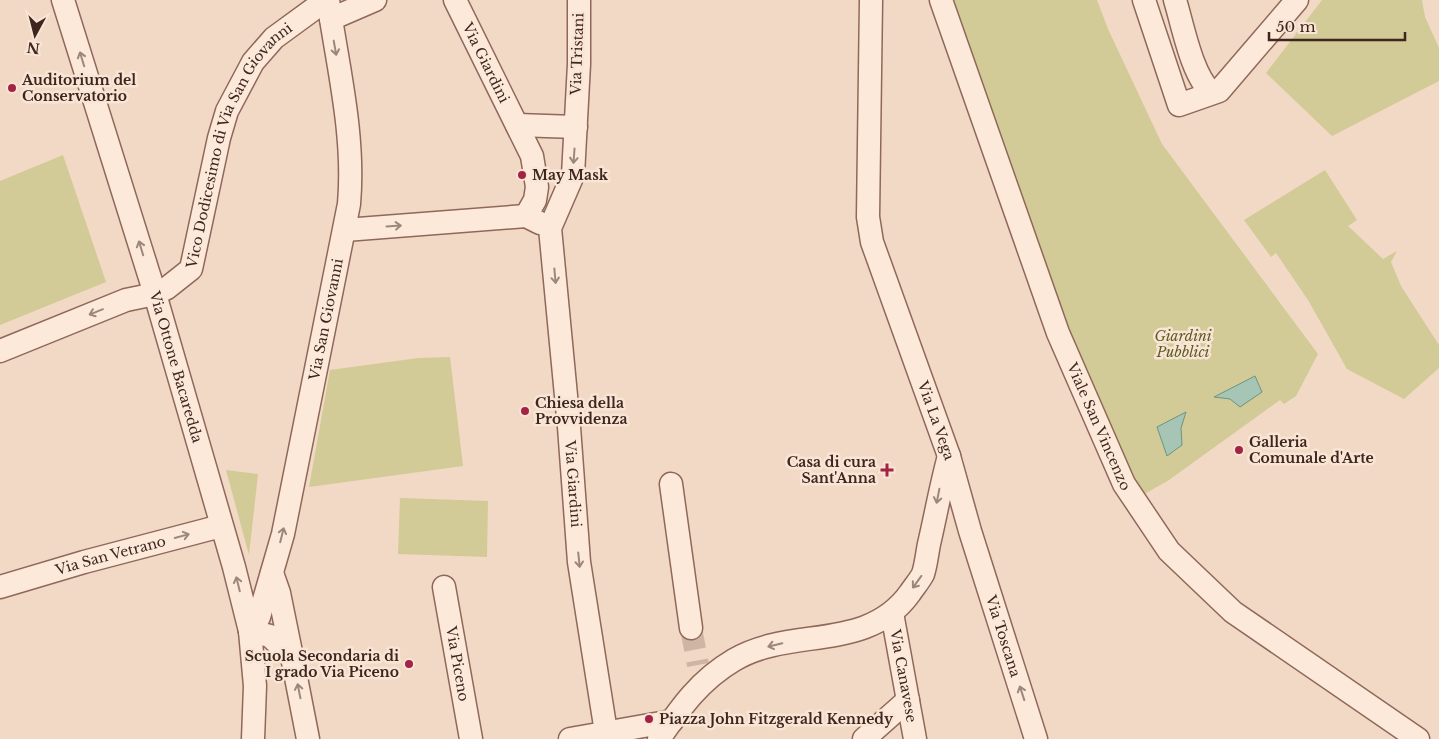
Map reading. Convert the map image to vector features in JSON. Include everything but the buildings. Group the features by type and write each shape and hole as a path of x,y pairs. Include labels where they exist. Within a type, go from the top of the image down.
{"street":[{"name":"Via Ottone Bacaredda","path":"63,0 149,296 221,526 250,631 256,686 253,739"},
{"name":"Vico Dodicesimo di Via San Giovanni","path":"0,351 126,300 149,296 167,288 191,269 224,120 253,62 274,38 328,6 374,0"},
{"name":"Via Giardini","path":"455,0 532,156 537,180"},
{"name":"Via Tristani","path":"570,185 579,64 579,0"},
{"name":"Via La Vega","path":"666,730 699,674 755,650 779,644 842,634 874,624 892,613 923,574 938,493 949,456 880,268 868,217 871,0"},
{"name":"Viale San Vincenzo","path":"941,0 1058,333 1124,484 1169,550 1233,612 1418,739"},
{"path":"1144,0 1179,104 1219,91 1297,0"},
{"path":"1175,0 1199,76 1205,87 1212,93"},
{"name":"Via San Giovanni","path":"250,631 259,617 283,534 345,230 351,155 328,6"},
{"path":"517,125 575,117"},
{"path":"345,230 526,216 550,228 563,196 570,185 537,180 535,200 526,216"},
{"name":"Via Giardini","path":"550,228 569,427 578,562 594,736"},
{"name":"Via Toscana","path":"949,456 970,531 1036,739"},
{"path":"671,484 691,628"},
{"name":"Via San Vetrano","path":"0,587 84,562 221,526"},
{"path":"931,536 950,530 970,531"},
{"path":"272,573 279,593 308,739"},
{"name":"Via Piceno","path":"444,586 471,739"},
{"name":"Via Canavese","path":"892,613 915,739"},
{"path":"250,631 270,636 292,657"},
{"path":"864,739 908,700"},
{"path":"594,736 666,730"}],"green space":[{"name":"Giardini Pubblici","path":"950,0 1097,0 1108,29 1162,144 1318,354 1296,396 1284,404 1280,400 1169,480 1141,496 1067,333"},
{"path":"1322,0 1422,0 1425,17 1439,48 1439,81 1332,136 1266,73"},
{"path":"63,155 106,282 0,325 0,181"},
{"path":"1325,170 1357,220 1348,226 1383,259 1397,251 1391,262 1401,286 1439,345 1439,368 1404,399 1347,369 1308,300 1276,253 1271,257 1244,220"},
{"path":"450,357 463,466 309,487 330,370 418,358"},
{"path":"226,470 258,474 249,555"},
{"path":"400,498 488,501 487,557 398,554"}],"shaded area":[{"path":"1255,376 1262,392 1240,407 1230,399 1214,397"},
{"path":"1186,412 1181,428 1182,445 1167,456 1157,427"}],"tunnel":[{"path":"691,628 698,665"}],"place":[{"name":"Auditorium del Conservatorio","path":"12,88"},
{"name":"May Mask","path":"522,175"},
{"name":"Chiesa della Provvidenza","path":"525,411"},
{"name":"Galleria Comunale d'Arte","path":"1239,450"},
{"name":"Casa di cura Sant'Anna","path":"887,470"},
{"name":"Scuola Secondaria di I grado Via Piceno","path":"409,664"},
{"name":"Piazza John Fitzgerald Kennedy","path":"649,719"}]}
